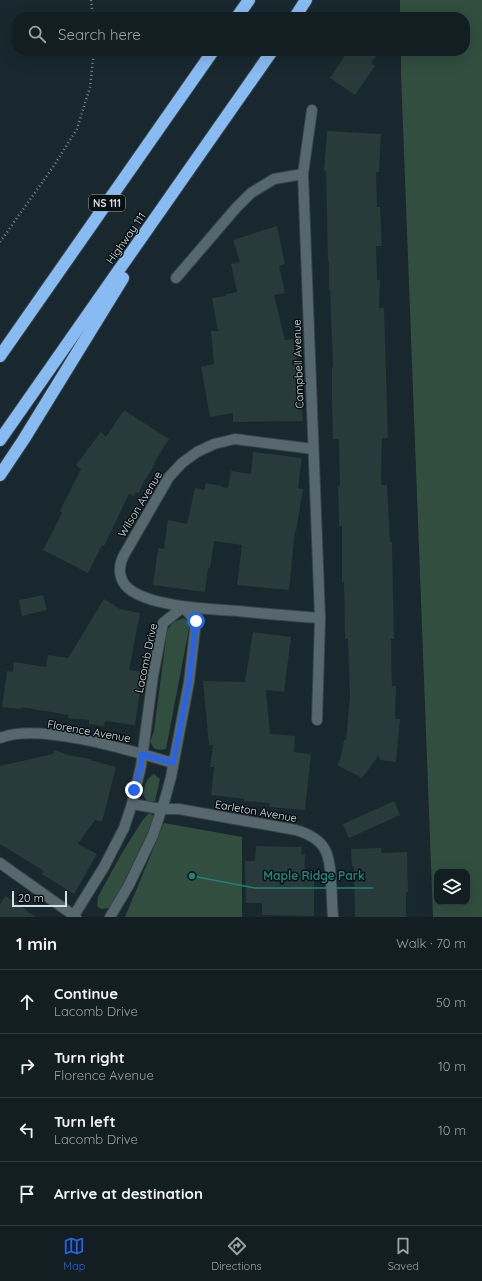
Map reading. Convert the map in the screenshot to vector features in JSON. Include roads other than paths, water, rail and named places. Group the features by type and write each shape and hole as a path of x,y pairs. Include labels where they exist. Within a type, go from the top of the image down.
{"highway":[{"path":"241,12 249,0"},
{"path":"298,12 306,0"},
{"name":"NS 111","path":"0,356 210,56"},
{"name":"Highway 111","path":"0,440 269,56"},
{"path":"0,475 24,439 194,163"}],"street":[{"name":"Campbell Avenue","path":"312,110 303,174 320,618 317,720"},
{"path":"176,278 236,208 251,194 274,179 303,174"},
{"name":"Wilson Avenue","path":"183,607 151,599 133,592 123,582 120,568 124,555 169,477 182,463 197,452 223,441 235,440 313,449"},
{"path":"183,607 320,618"},
{"path":"110,917 136,871 153,835 171,777 189,682 196,621 183,607"},
{"name":"Lacomb Drive","path":"74,917 104,867 124,828 132,804 141,766 153,676 163,623 183,607"},
{"name":"Florence Avenue","path":"0,738 22,733 60,736 122,748 173,763"},
{"name":"Earleton Avenue","path":"132,804 162,809 179,809 307,833 323,846 328,854 333,917"},
{"path":"0,863 74,917"}],"place":[{"name":"Maple Ridge Park","path":"192,876"}]}
